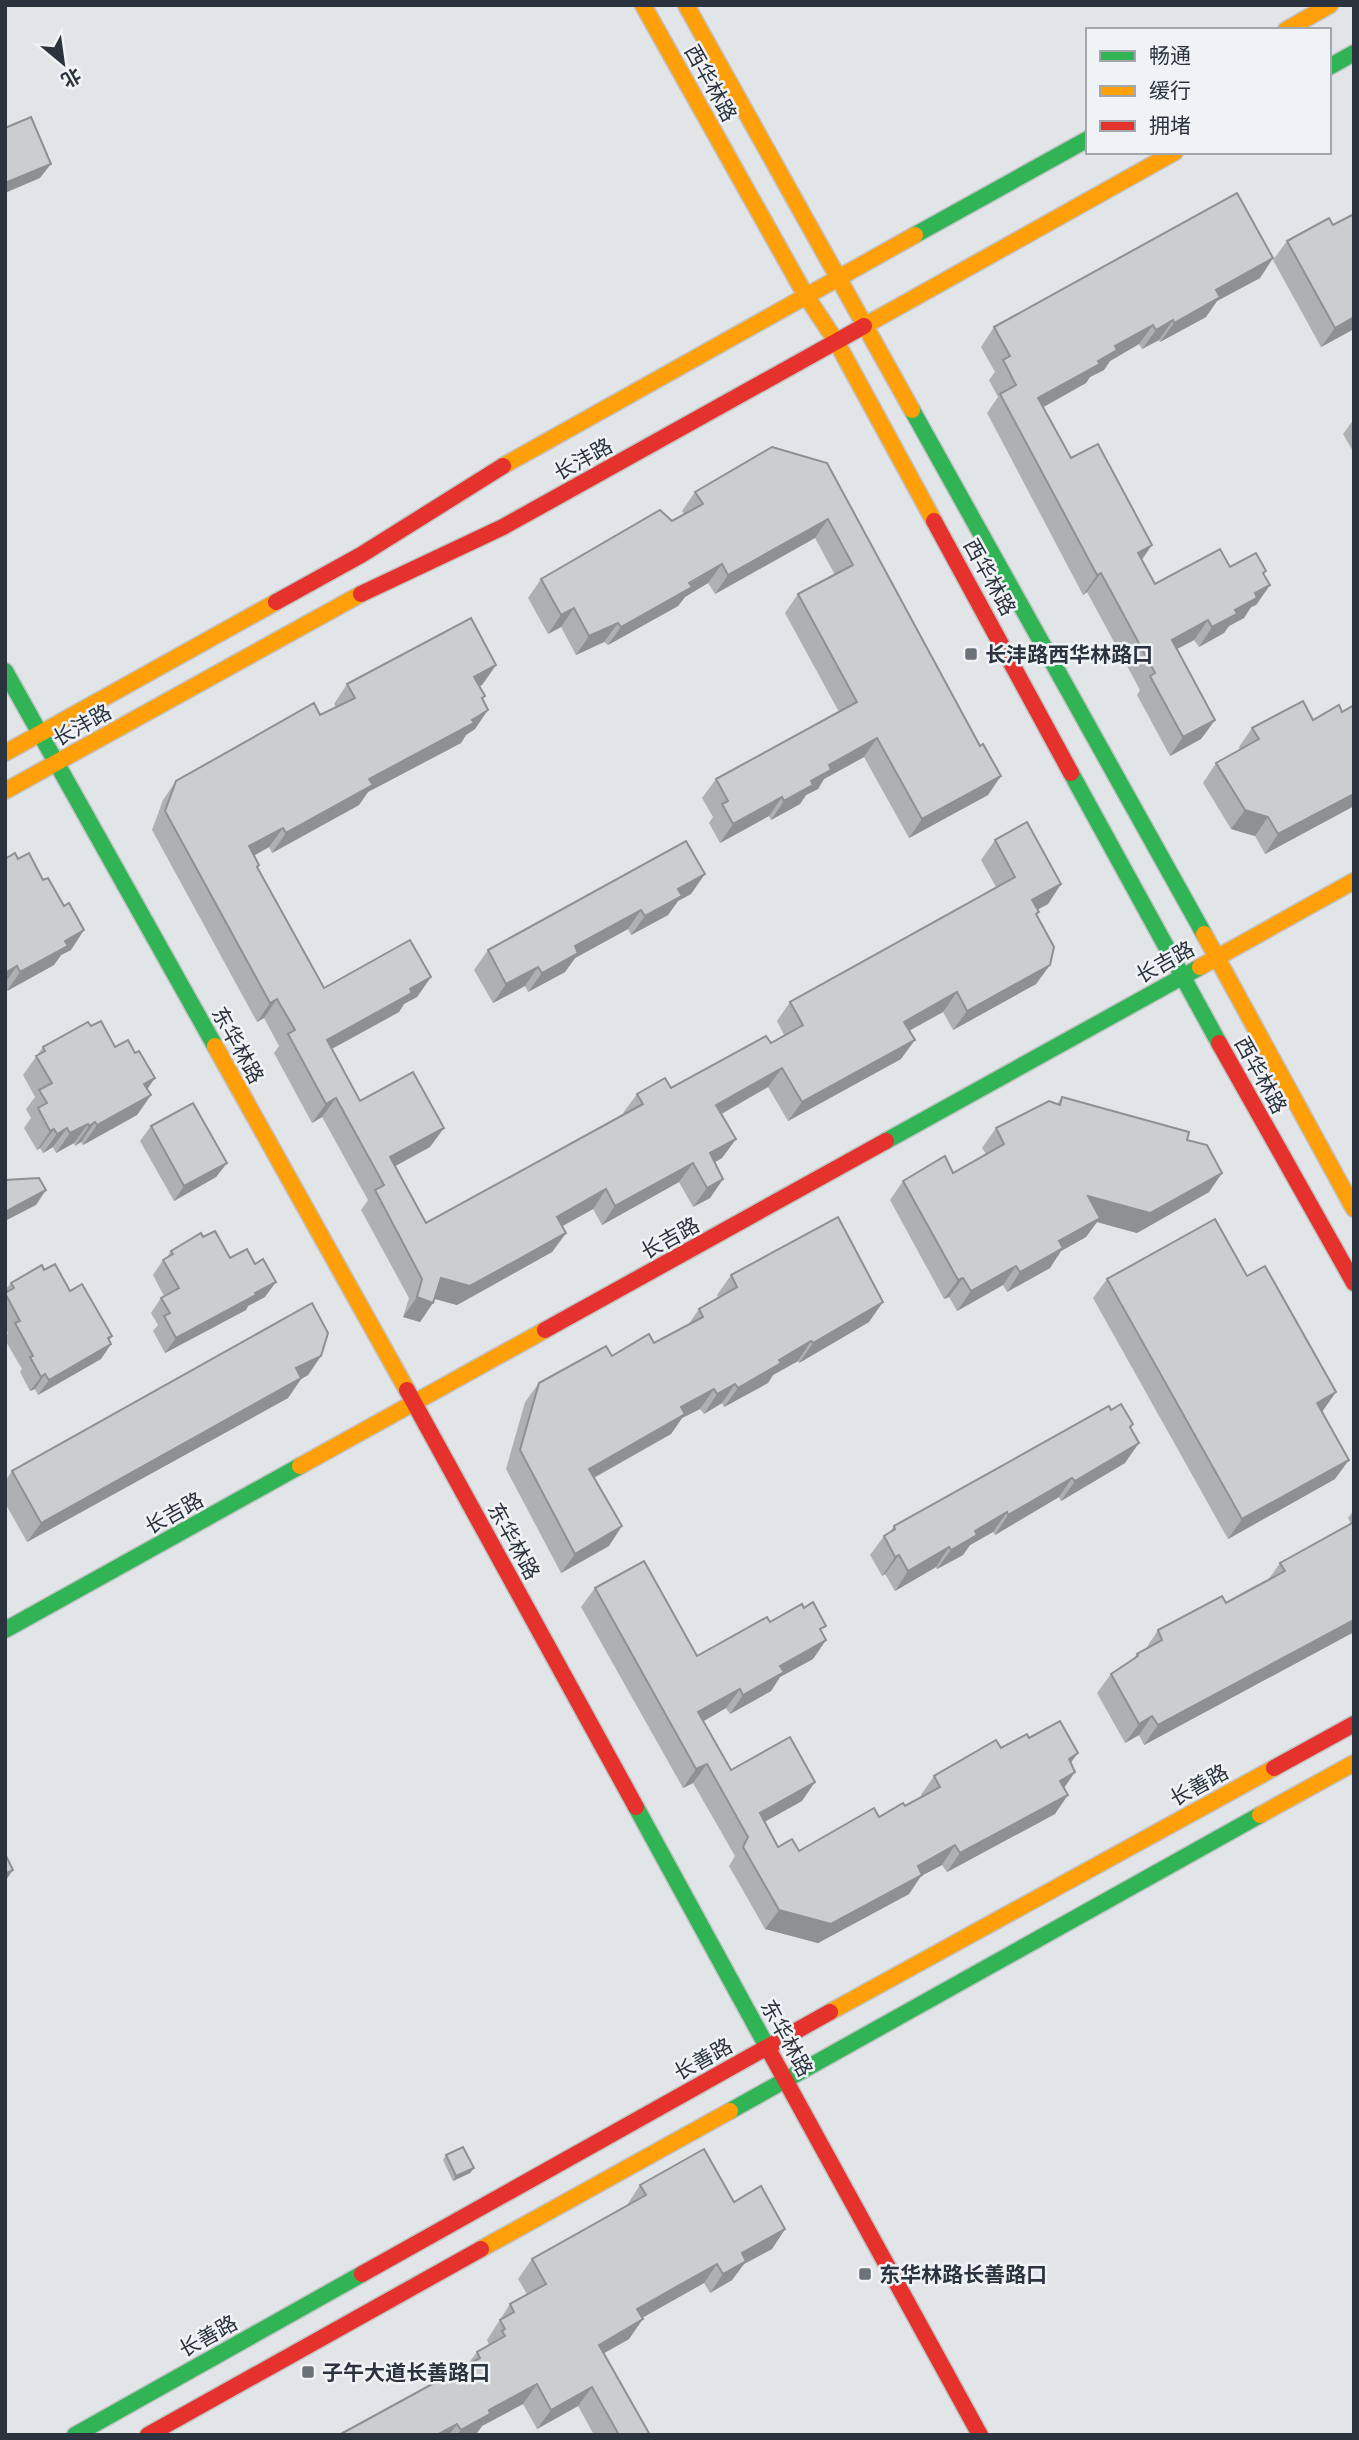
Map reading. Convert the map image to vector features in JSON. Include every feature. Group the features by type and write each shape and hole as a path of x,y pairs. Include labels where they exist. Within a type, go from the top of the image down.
{"street":[{"name":"西华林路","path":"643,5 806,296 836,341 1182,977 1354,1283"},
{"name":"西华林路","path":"686,5 1217,957 1354,1209"},
{"path":"1290,28 1330,5"},
{"path":"1331,66 1354,53"},
{"name":"长沣路","path":"5,753 361,555 531,449 1086,140"},
{"name":"长沣路","path":"5,791 379,584 503,527 1171,154"},
{"name":"东华林路","path":"5,671 415,1404 980,2435"},
{"name":"长吉路","path":"5,1630 1354,881"},
{"name":"长善路","path":"75,2435 767,2047 1354,1724"},
{"path":"148,2435 1354,1763"}],"building":[{"path":"31,117 51,164 5,183 5,128"},
{"path":"1237,193 1273,258 1216,290 1220,297 1174,323 1173,320 1156,330 1153,325 1115,346 1117,350 1098,361 1100,364 1038,398 1071,458 1098,444 1152,545 1138,553 1155,584 1220,549 1230,567 1256,553 1266,571 1263,573 1270,585 1255,593 1257,598 1235,610 1237,614 1212,627 1208,620 1172,640 1215,720 1183,737 1150,676 1155,673 1101,573 1097,575 1000,394 1016,385 1003,360 1010,356 994,327"},
{"path":"1354,214 1354,317 1335,328 1287,241 1329,218 1333,225"},
{"path":"772,447 827,463 980,746 983,744 1001,776 922,819 877,738 829,765 831,770 811,781 813,785 784,801 782,797 733,824 722,804 728,801 716,779 857,702 798,594 853,565 828,519 728,575 722,564 689,583 692,587 621,627 618,623 589,636 574,608 561,615 541,579 660,510 672,521 703,504 695,492"},
{"path":"471,618 496,665 474,677 485,696 482,698 488,710 472,720 474,723 369,779 373,785 286,833 283,828 249,846 259,865 257,867 324,988 410,940 431,977 410,989 412,993 327,1040 360,1101 413,1072 444,1128 390,1157 426,1223 643,1104 637,1094 665,1078 671,1088 766,1036 771,1043 803,1025 790,1002 1015,877 995,840 1027,822 1061,884 1032,900 1039,912 1036,914 1054,947 1050,965 967,1011 957,992 904,1022 915,1040 802,1102 782,1068 716,1105 736,1139 710,1153 723,1179 707,1188 693,1163 615,1206 606,1189 557,1217 566,1233 470,1286 441,1278 433,1303 417,1297 422,1279 375,1190 384,1185 336,1098 326,1104 288,1034 295,1030 277,999 270,1003 165,811 176,781 314,703 320,715 355,698 347,684"},
{"path":"1303,701 1313,720 1339,705 1342,712 1354,705 1354,794 1278,834 1268,817 1245,810 1216,763 1259,739 1252,728"},
{"path":"686,841 705,874 678,889 682,896 645,916 641,910 575,946 578,953 542,973 538,967 506,984 488,950"},
{"path":"15,853 18,859 29,853 43,880 48,878 64,906 69,903 84,930 65,941 68,946 20,972 17,966 5,973 5,859"},
{"path":"101,1021 115,1047 128,1040 135,1053 139,1051 155,1078 144,1084 151,1095 97,1125 95,1122 89,1126 88,1124 70,1133 67,1128 57,1134 54,1129 50,1131 38,1108 47,1103 39,1090 52,1083 36,1056 45,1051 43,1047 88,1022 91,1026"},
{"path":"1062,1097 1189,1132 1187,1140 1207,1145 1222,1173 1150,1213 1088,1196 1100,1218 1059,1241 1063,1248 1020,1272 1016,1266 971,1291 963,1278 958,1280 903,1181 945,1156 953,1173 1004,1144 996,1128 1049,1101 1060,1105"},
{"path":"193,1103 227,1163 184,1186 151,1126"},
{"path":"39,1178 46,1190 5,1212 5,1180"},
{"path":"838,1217 883,1302 813,1343 811,1341 779,1360 781,1363 738,1388 735,1384 717,1394 714,1389 681,1407 685,1414 589,1469 622,1526 575,1554 520,1450 539,1383 606,1346 612,1356 649,1334 654,1343 703,1317 699,1309 737,1287 731,1275"},
{"path":"1215,1219 1247,1276 1265,1266 1336,1392 1317,1403 1349,1460 1242,1519 1107,1279"},
{"path":"215,1231 230,1258 247,1249 255,1264 263,1259 276,1282 176,1338 164,1316 170,1313 161,1298 179,1288 163,1260 173,1254 171,1251 201,1233 203,1237"},
{"path":"55,1264 70,1291 82,1284 112,1336 108,1338 111,1344 49,1380 45,1374 41,1377 30,1357 33,1356 15,1323 20,1321 5,1293 14,1288 11,1283 42,1265 44,1270"},
{"path":"312,1303 328,1333 321,1356 296,1368 301,1378 41,1523 12,1471"},
{"path":"1121,1404 1133,1424 1130,1427 1139,1443 1075,1481 1072,1478 1008,1515 1007,1512 975,1531 977,1535 951,1550 949,1547 908,1571 899,1555 895,1557 884,1536 895,1529 894,1526 1109,1406 1111,1410"},
{"path":"1354,1522 1354,1620 1158,1725 1152,1716 1139,1724 1111,1674 1138,1656 1137,1654 1162,1640 1158,1630 1222,1596 1226,1603 1285,1571 1280,1563"},
{"path":"644,1561 697,1656 767,1617 770,1622 802,1604 804,1608 813,1602 826,1626 820,1629 826,1640 780,1666 784,1672 743,1695 740,1689 698,1712 731,1770 790,1737 815,1782 760,1813 778,1847 792,1839 799,1851 874,1808 879,1817 903,1803 905,1806 940,1787 934,1776 996,1740 1001,1748 1027,1734 1029,1738 1060,1721 1078,1753 1069,1759 1075,1772 1060,1781 1068,1795 960,1853 955,1845 918,1866 922,1875 831,1924 779,1910 743,1847 748,1837 707,1764 696,1769 595,1588"},
{"path":"5,1854 13,1870 5,1874"},
{"path":"463,2147 474,2168 456,2176 446,2155"},
{"path":"704,2149 734,2202 761,2186 785,2229 742,2253 746,2261 723,2274 717,2264 637,2309 643,2319 599,2345 650,2435 619,2435 592,2387 551,2410 537,2384 489,2410 490,2414 461,2430 457,2424 437,2435 339,2435 480,2358 477,2352 505,2336 500,2320 514,2312 510,2304 546,2284 532,2259 646,2195 640,2185"}],"traffic: fast":[{"path":"1331,66 1354,53"},
{"path":"915,235 1086,140"},
{"path":"912,410 1204,934"},
{"path":"5,671 215,1046"},
{"path":"1071,773 1219,1043"},
{"path":"886,1141 1200,967"},
{"path":"5,1630 300,1466"},
{"path":"636,1807 771,2054"},
{"path":"730,2111 1260,1815"},
{"path":"75,2435 362,2274"}],"traffic: slow":[{"path":"643,5 806,296 836,341 934,521"},
{"path":"686,5 912,410"},
{"path":"1290,28 1330,5"},
{"path":"864,326 1171,154"},
{"path":"503,466 915,235"},
{"path":"5,791 361,594"},
{"path":"5,753 276,602"},
{"path":"1200,967 1354,881"},
{"path":"1204,934 1354,1209"},
{"path":"215,1046 407,1390"},
{"path":"300,1466 545,1330"},
{"path":"1260,1815 1354,1763"},
{"path":"830,2012 1274,1768"},
{"path":"481,2249 730,2111"}],"traffic: jam":[{"path":"361,594 503,527 864,326"},
{"path":"276,602 361,555 503,466"},
{"path":"934,521 1071,773"},
{"path":"1219,1043 1354,1283"},
{"path":"545,1330 886,1141"},
{"path":"407,1390 636,1807"},
{"path":"1274,1768 1354,1724"},
{"path":"362,2274 830,2012"},
{"path":"771,2054 980,2435"},
{"path":"148,2435 481,2249"}],"place":[{"name":"长沣路西华林路口","path":"971,654"},
{"name":"东华林路长善路口","path":"865,2274"},
{"name":"子午大道长善路口","path":"308,2372"}]}
